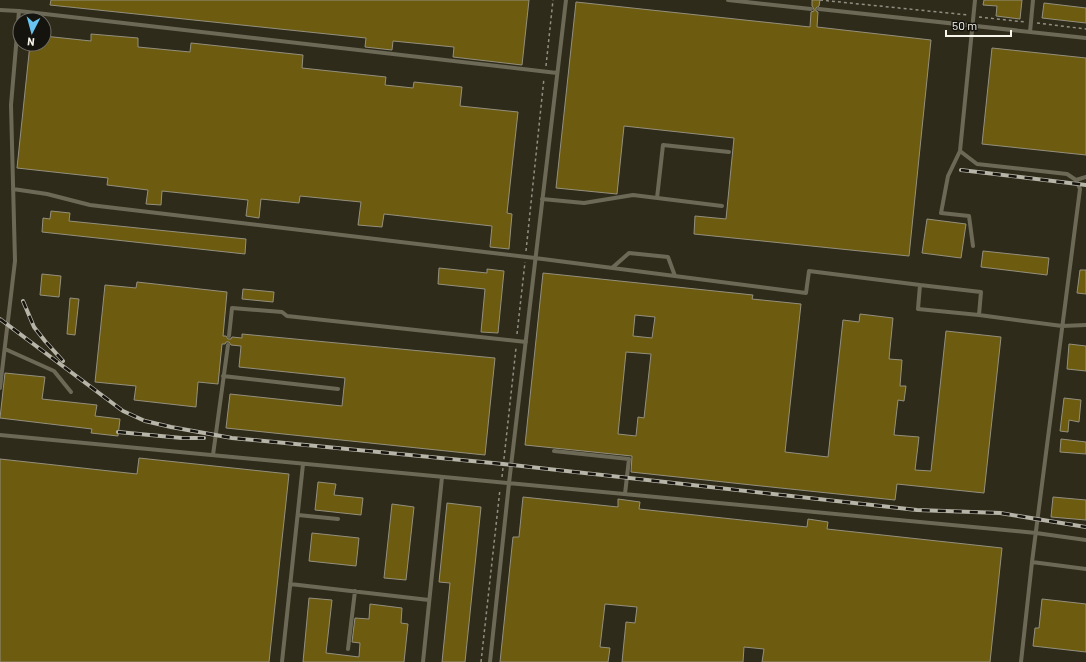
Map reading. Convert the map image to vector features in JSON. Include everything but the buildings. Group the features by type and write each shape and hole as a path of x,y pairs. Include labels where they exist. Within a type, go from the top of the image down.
{"lane":[{"path":"490,662 509,484 566,0"},
{"path":"728,0 811,9"},
{"path":"973,246 969,216 941,213 948,176 960,151 976,0"},
{"path":"1030,32 1034,0"},
{"path":"818,9 1086,38"},
{"path":"0,10 19,12"},
{"path":"52,16 557,73"},
{"path":"0,388 15,261 11,106 16,52"},
{"path":"657,198 663,145 729,152"},
{"path":"960,151 977,164 1067,174 1076,180 1080,189 1032,562 1021,662"},
{"path":"1076,180 1086,177"},
{"path":"13,189 47,194 90,205 535,258 806,293 809,271 981,292 979,315"},
{"path":"542,199 584,203 633,195 722,206"},
{"path":"612,268 629,253 668,257 675,276"},
{"path":"920,285 918,309 1062,326 1086,325"},
{"path":"229,336 232,308 282,312 286,316 526,342"},
{"path":"213,455 228,345"},
{"path":"5,349 54,371 71,392"},
{"path":"223,376 338,389"},
{"path":"0,435 509,484 1036,532 1086,540"},
{"path":"554,451 629,459 625,494"},
{"path":"282,662 303,464"},
{"path":"423,662 442,477"},
{"path":"298,515 338,519"},
{"path":"1032,562 1086,569"},
{"path":"290,584 429,600"},
{"path":"348,649 355,591"}],"path":[{"path":"481,662 553,0"},
{"path":"820,0 1086,29"}],"railway":[{"path":"961,170 1086,185"},
{"path":"23,301 34,327 63,361"},
{"path":"0,319 123,411 145,421 171,427 232,438 503,464 917,510 1000,513 1086,527"},
{"path":"118,432 182,438 204,438"}]}
